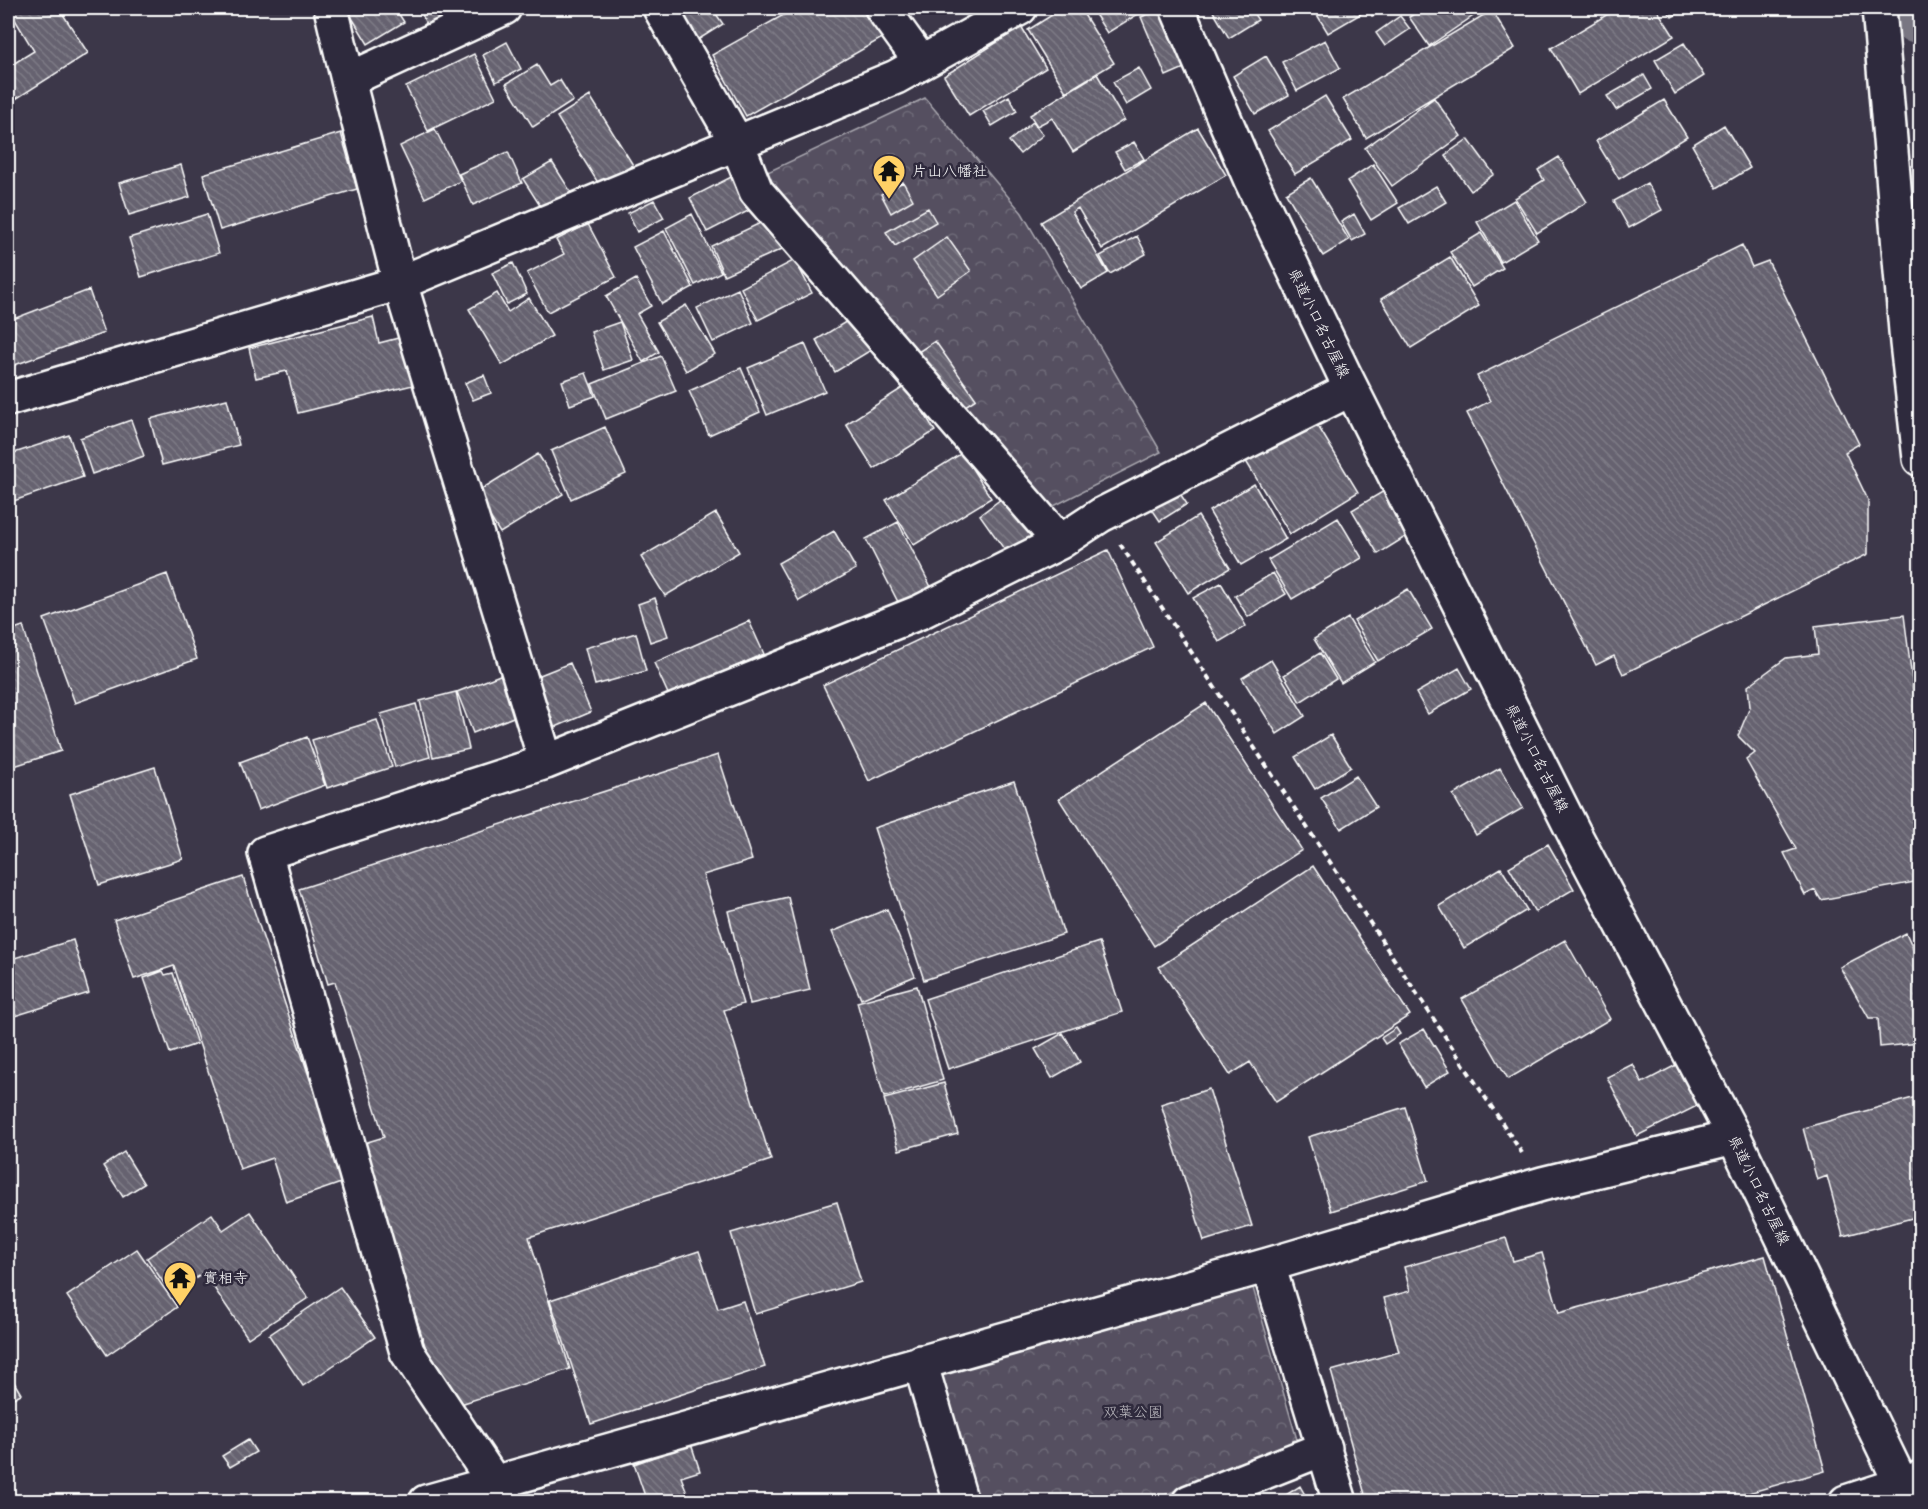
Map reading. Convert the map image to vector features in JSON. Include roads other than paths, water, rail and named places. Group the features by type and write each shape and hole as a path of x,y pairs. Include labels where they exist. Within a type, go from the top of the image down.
{"main road":[{"path":"331,8 400,283 546,762"},
{"path":"348,80 504,8"},
{"path":"660,8 737,143 756,191 1060,542"},
{"path":"882,8 921,62"},
{"path":"8,399 400,283 896,77 1020,8"},
{"name":"県道小口名古屋線","path":"1177,8 1250,178 1351,389 1577,839 1734,1137 1911,1488"},
{"path":"1879,8 1907,343 1920,459"},
{"path":"500,1492 407,1352 265,852 546,762 920,612 1060,542 1101,516 1351,389"},
{"path":"426,1502 500,1492 920,1362 1268,1265 1542,1184 1734,1137"},
{"path":"1268,1265 1340,1502"},
{"path":"920,1362 961,1502"},
{"path":"1189,1502 1325,1448"},
{"path":"1846,1502 1911,1488"}],"waterway":[{"path":"1920,8 1920,13"}],"place":[{"name":"片山八幡社","path":"889,200"},
{"name":"實相寺","path":"180,1307"}],"park label":[{"name":"双葉公園","path":"1133,1412"}]}
